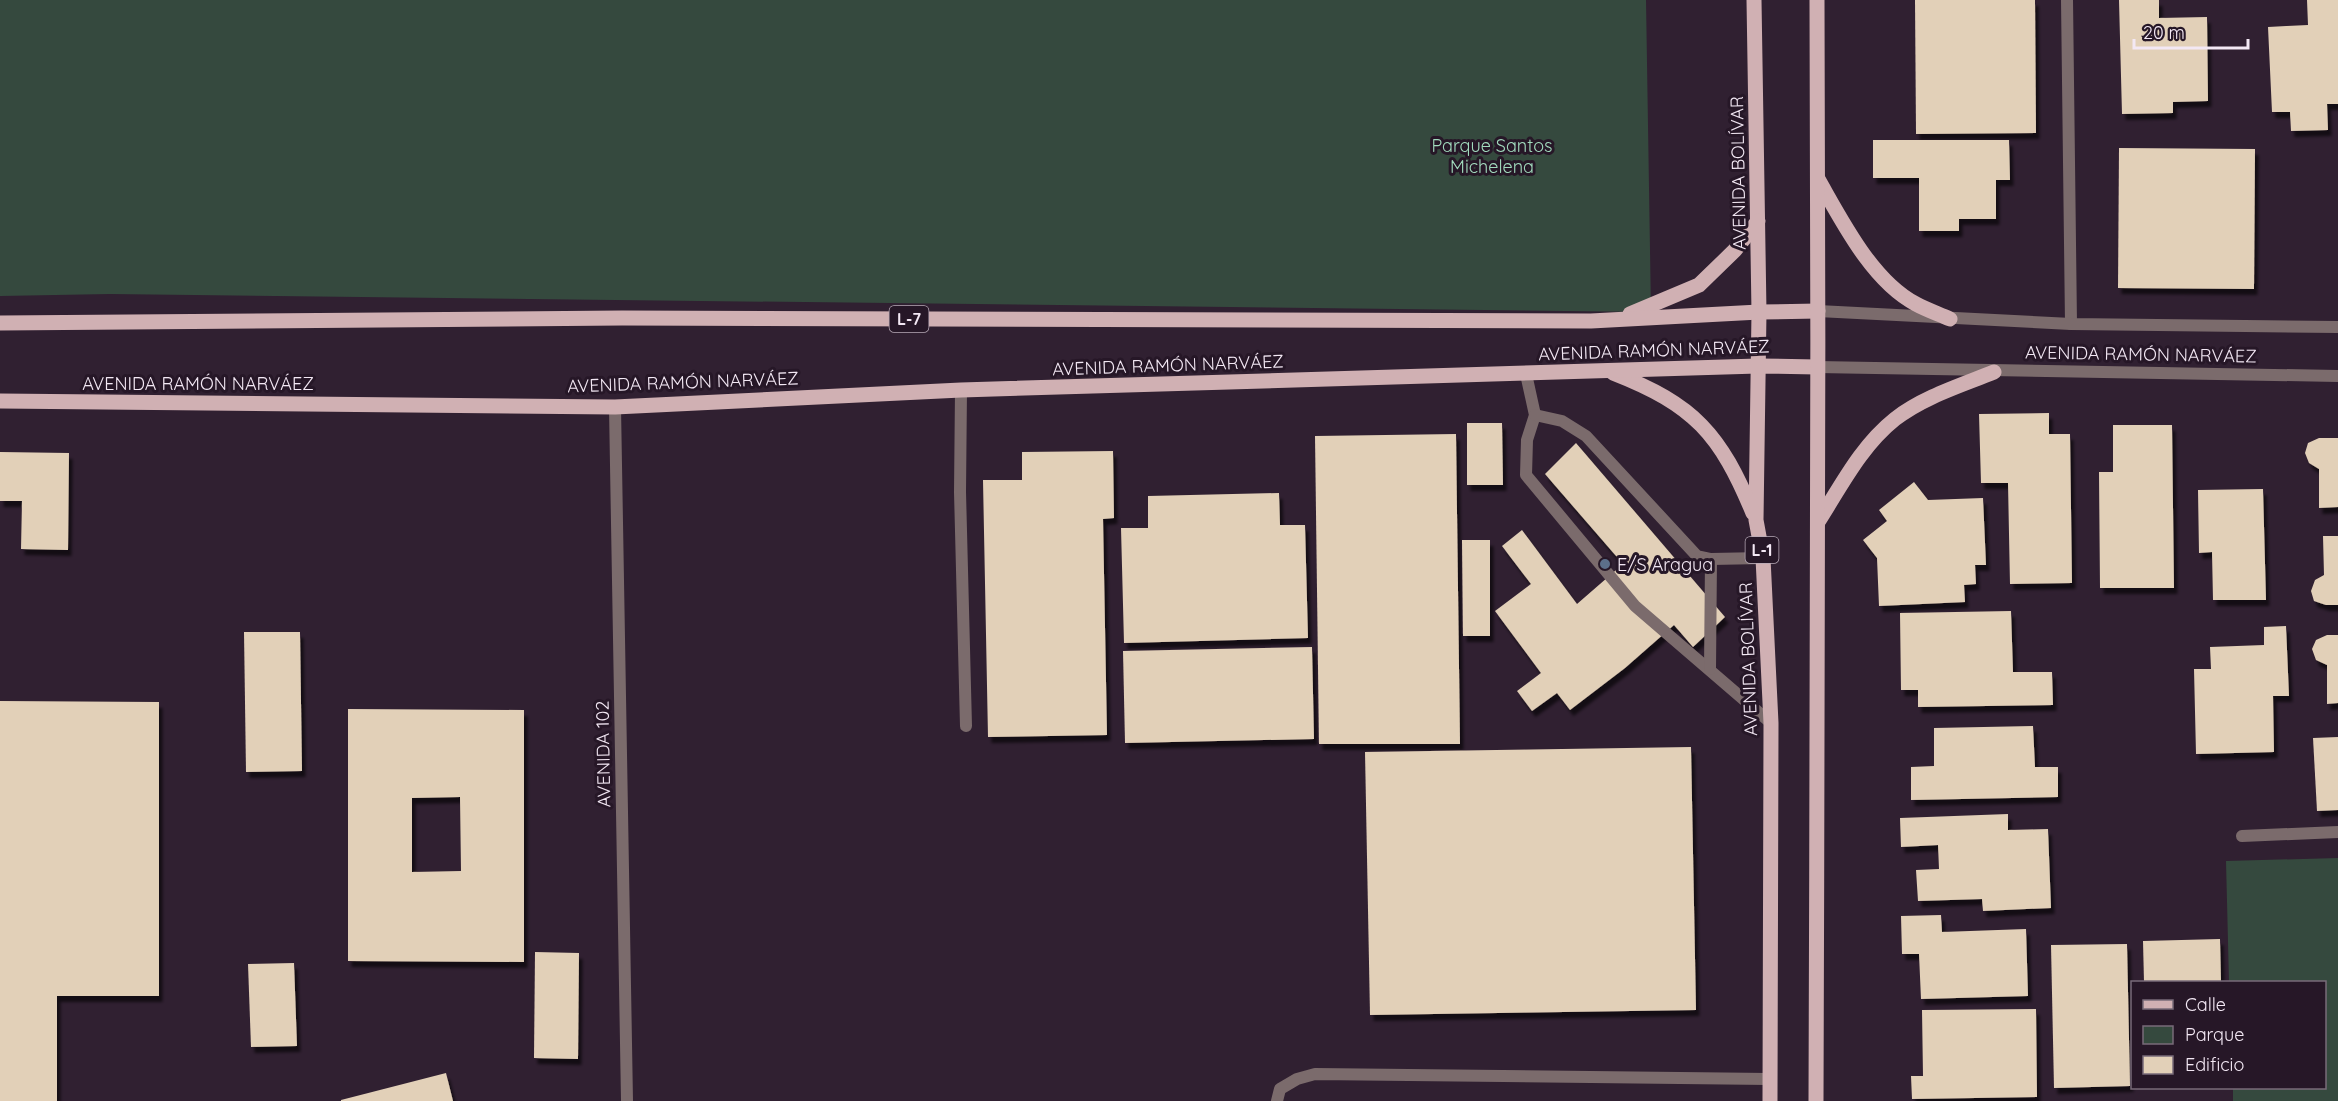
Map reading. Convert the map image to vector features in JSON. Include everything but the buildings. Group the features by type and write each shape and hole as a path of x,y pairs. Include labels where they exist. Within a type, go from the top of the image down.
{"main road":[{"name":"AVENIDA BOLÍVAR","path":"1754,0 1759,312 1756,520 1763,558 1771,723 1770,1101"},
{"path":"1816,1101 1817,0"},
{"path":"1818,177 1843,222 1888,284 1915,304 1950,319"},
{"path":"1611,320 1699,285 1735,250 1758,220"},
{"name":"AVENIDA RAMÓN NARVÁEZ","path":"0,323 610,318 1611,320 1818,311"},
{"name":"AVENIDA RAMÓN NARVÁEZ","path":"0,401 615,407 961,390 1758,366 1816,367"},
{"path":"1607,371 1646,386 1680,405 1700,423 1719,446 1736,473 1756,520"},
{"path":"1818,522 1865,448 1895,419 1923,402 1994,372"}],"street":[{"path":"2067,0 2071,324"},
{"name":"AVENIDA RAMÓN NARVÁEZ","path":"1818,311 2071,324 2338,327"},
{"name":"AVENIDA RAMÓN NARVÁEZ","path":"1816,367 1994,372 2338,376"},
{"path":"1526,374 1535,415 1527,440 1526,475 1635,606 1771,723"},
{"path":"961,390 960,492 966,726"},
{"name":"AVENIDA 102","path":"615,407 627,1101"},
{"path":"1535,415 1562,421 1586,436 1696,556 1711,560 1763,558"},
{"path":"1710,669 1711,560"},
{"path":"2242,836 2338,832"},
{"path":"1277,1101 1280,1089 1297,1079 1324,1073 1770,1079"}],"green space":[{"name":"Parque Santos Michelena","path":"0,0 1646,0 1651,312 110,294 0,296"},
{"path":"2338,858 2338,1101 2233,1101 2233,1089 2326,1089 2326,981 2229,981 2226,861"}],"place":[{"name":"E/S Aragua","path":"1605,564"}]}
